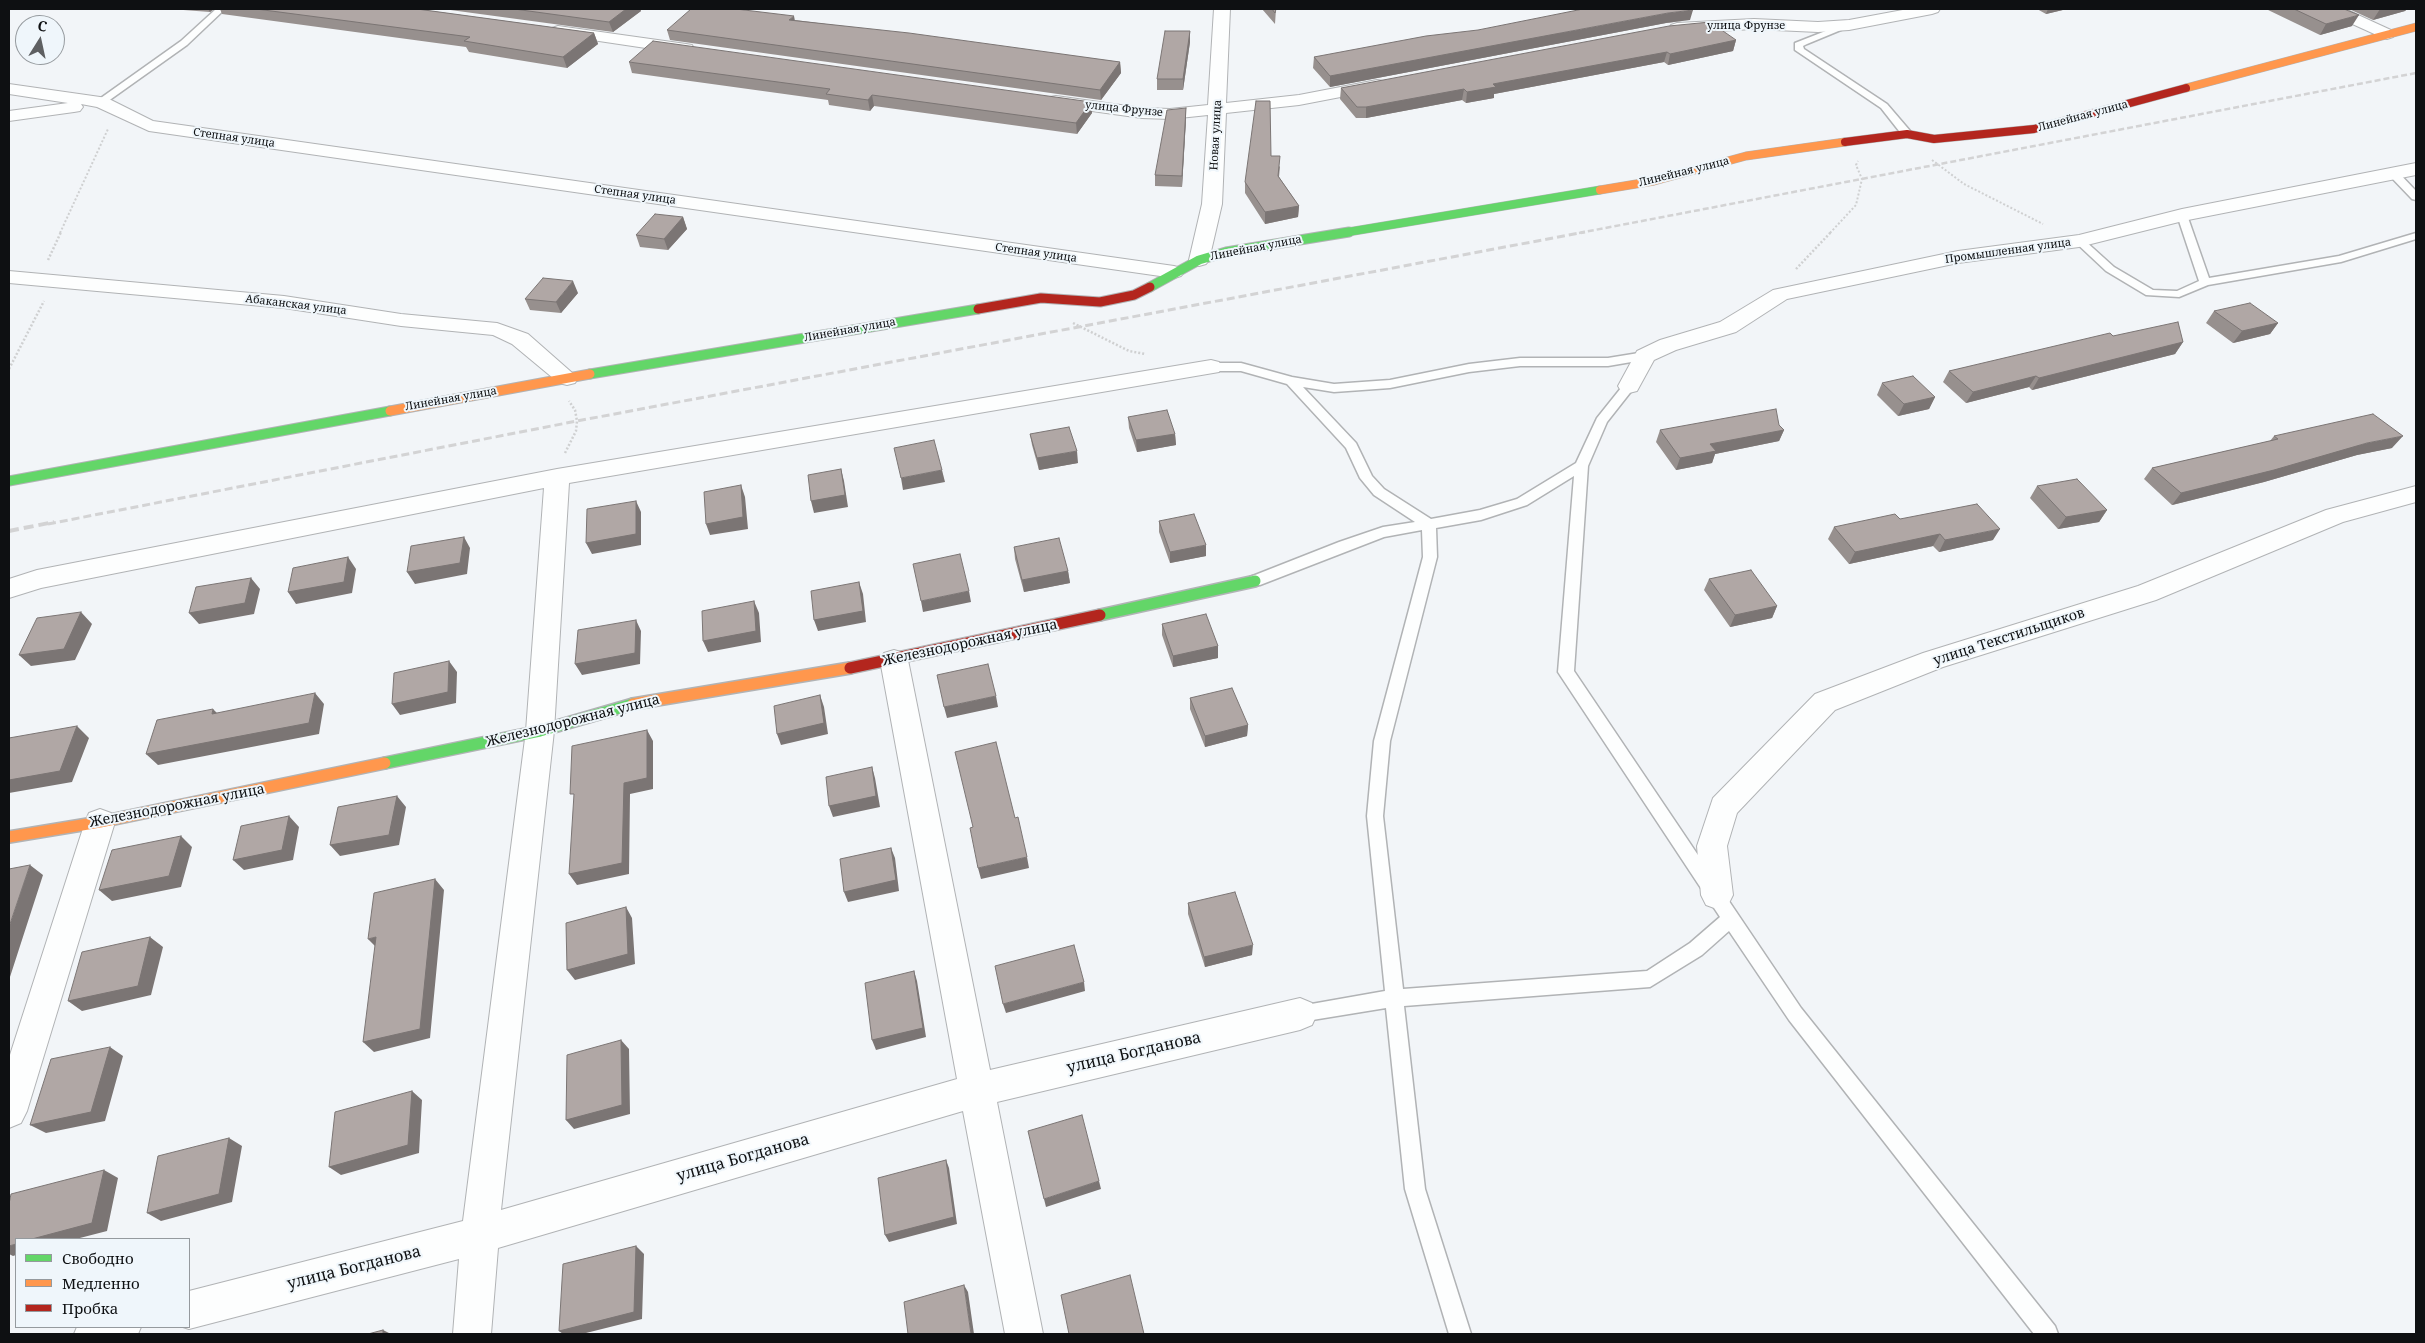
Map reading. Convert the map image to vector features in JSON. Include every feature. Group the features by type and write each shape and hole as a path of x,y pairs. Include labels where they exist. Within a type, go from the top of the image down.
{"street":[{"name":"Новая улица","path":"1199,260 1212,204 1222,9"},
{"name":"улица Фрунзе","path":"1656,32 1711,25 1849,25 1882,13 1932,9"},
{"path":"2332,9 2387,34"},
{"name":"Линейная улица","path":"9,481 567,378 1041,298 1100,302 1134,295 1199,260 1226,252 1654,181 1746,156 1907,134 1934,139 2034,129 2416,27"},
{"path":"545,29 702,51"},
{"name":"улица Фрунзе","path":"1044,100 1142,113 1170,114 1299,100 1396,82"},
{"name":"Степная улица","path":"9,89 100,102 119,113 150,126 1174,272"},
{"path":"9,116 100,102"},
{"name":"Промышленная улица","path":"1645,356 1668,346 1728,327 1780,294 1958,257 2079,241 2182,215 2416,169"},
{"name":"Абаканская улица","path":"9,276 284,302 401,320 497,329 520,339 567,378"},
{"path":"1629,386 1645,356"},
{"path":"9,589 47,577 558,477 1211,367"},
{"path":"472,1334 480,1235 540,731 558,477"},
{"name":"улица Текстильщиков","path":"1717,895 1712,846 1724,807 1825,702 1933,660 2147,593 2335,516 2416,494"},
{"name":"Железнодорожная улица","path":"9,837 100,822 540,731 630,705 894,660 1255,581"},
{"path":"894,660 1024,1334"},
{"path":"9,1111 100,822"},
{"name":"улица Богданова","path":"190,1310 480,1235 976,1090 1300,1014"},
{"path":"93,1334 118,1328"}],"lane":[{"path":"100,102 184,43 221,9"},
{"path":"1849,25 1798,45 1800,50 1884,106 1907,134"},
{"path":"2393,173 2416,197"},
{"path":"2182,215 2205,282"},
{"path":"2079,241 2110,269 2150,293 2179,294 2205,282 2340,259 2416,236"},
{"path":"1211,367 1241,367 1292,381 1334,388 1390,384 1520,362 1608,362 1645,356"},
{"path":"1292,381 1351,446 1367,478 1379,492 1429,524"},
{"path":"1629,386 1601,421 1581,466 1566,672 1717,895 1730,920 1795,1014 2047,1334"},
{"path":"1255,581 1352,542 1383,532 1481,515 1522,502 1581,466"},
{"path":"1429,524 1430,557 1382,741 1374,816 1415,1189 1460,1334"},
{"path":"1300,1014 1395,998 1650,979 1696,949 1730,920"}],"path":[{"path":"9,369 53,281 45,265 104,136 119,113"},
{"path":"1907,134 1919,153 1939,164 1964,184 2079,241"},
{"path":"1780,294 1785,280 1856,205 1862,179 1856,165 1859,158"},
{"path":"1041,298 1080,328 1129,350 1147,354"},
{"path":"558,477 563,457 576,431 577,421 575,410 566,398 572,381 567,378"}],"building":[{"path":"256,9 417,9 594,33 563,57 464,41 470,37"},
{"path":"514,9 626,9 609,22"},
{"path":"691,9 736,9 794,16 789,20 909,33 1120,62 1100,90 667,30"},
{"path":"1583,9 1693,10 1668,13 1330,76 1314,57 1426,36 1478,30"},
{"path":"2294,9 2344,9 2359,15 2326,24"},
{"path":"1710,22 1736,40 1670,54 1667,52 1493,84 1496,87 1467,92 1464,89 1366,107 1357,107 1341,88 1669,26"},
{"path":"1165,31 1190,31 1183,79 1157,79"},
{"path":"653,41 1091,102 1076,123 872,95 868,100 826,94 830,89 629,62"},
{"path":"1256,101 1270,101 1271,156 1280,156 1278,176 1299,206 1265,212 1245,182"},
{"path":"1186,108 1182,176 1155,175 1167,110"},
{"path":"655,214 683,217 664,239 636,235"},
{"path":"543,278 573,281 556,302 525,299"},
{"path":"2250,303 2278,323 2242,331 2214,311"},
{"path":"2178,322 2183,342 2039,378 2036,376 1973,392 1949,371 2110,333 2113,336"},
{"path":"1913,376 1935,397 1904,404 1882,383"},
{"path":"1776,409 1779,425 1784,430 1710,444 1716,451 1680,458 1660,430"},
{"path":"1167,410 1175,434 1136,440 1128,417"},
{"path":"2373,414 2403,436 2367,443 2274,470 2181,493 2152,468 2278,439 2274,436"},
{"path":"1069,427 1077,451 1037,458 1030,434"},
{"path":"934,440 942,470 901,478 894,448"},
{"path":"841,469 845,495 811,501 808,475"},
{"path":"2077,479 2107,510 2066,517 2037,486"},
{"path":"741,485 743,517 706,524 704,492"},
{"path":"636,501 636,534 586,543 587,509"},
{"path":"1977,504 2000,529 1945,540 1940,534 1855,552 1834,527 1895,514 1900,519"},
{"path":"1194,514 1206,545 1170,552 1159,521"},
{"path":"464,537 460,563 407,572 411,546"},
{"path":"1059,538 1068,571 1022,580 1014,547"},
{"path":"960,554 969,591 921,601 913,564"},
{"path":"348,557 344,582 288,592 293,568"},
{"path":"1751,570 1777,606 1735,615 1709,579"},
{"path":"251,578 245,603 189,613 196,587"},
{"path":"859,582 863,611 814,620 811,591"},
{"path":"754,601 756,631 703,641 702,611"},
{"path":"81,612 64,649 19,655 37,618"},
{"path":"1206,614 1218,646 1173,656 1162,624"},
{"path":"636,620 635,653 575,664 578,630"},
{"path":"449,661 448,692 392,704 394,673"},
{"path":"988,664 996,696 944,707 937,675"},
{"path":"1232,688 1248,725 1205,736 1190,698"},
{"path":"315,693 309,723 146,754 157,720 213,709 212,714"},
{"path":"820,695 824,723 777,734 774,706"},
{"path":"77,726 60,771 9,780 9,738"},
{"path":"647,730 647,778 624,783 622,863 569,874 574,794 570,794 572,746"},
{"path":"996,742 1015,818 1018,817 1027,857 978,868 970,828 973,827 955,752"},
{"path":"872,767 876,796 829,806 826,777"},
{"path":"397,796 389,835 330,845 338,807"},
{"path":"289,816 282,850 233,860 241,826"},
{"path":"181,836 169,876 99,890 112,850"},
{"path":"891,848 896,880 844,892 840,859"},
{"path":"30,865 9,927 9,869"},
{"path":"435,879 420,1029 363,1042 376,937 368,939 374,893"},
{"path":"1235,892 1253,945 1204,957 1188,903"},
{"path":"626,907 628,954 567,970 566,923"},
{"path":"150,937 138,986 68,1001 82,952"},
{"path":"1074,945 1084,982 1003,1004 995,966"},
{"path":"914,971 923,1028 872,1040 865,983"},
{"path":"621,1040 622,1105 566,1120 567,1055"},
{"path":"110,1047 91,1112 30,1125 51,1059"},
{"path":"412,1091 408,1145 329,1167 335,1112"},
{"path":"1082,1115 1099,1181 1044,1199 1028,1131"},
{"path":"229,1138 219,1194 147,1213 158,1156"},
{"path":"946,1160 954,1217 885,1235 878,1178"},
{"path":"104,1170 92,1223 36,1238 15,1238 15,1244 9,1246 9,1204 11,1194"},
{"path":"636,1246 634,1312 559,1331 563,1264"},
{"path":"1130,1275 1144,1334 1069,1334 1061,1295"},
{"path":"964,1285 971,1334 908,1334 904,1302"},
{"path":"383,1330 383,1334 368,1334"}],"railway":[{"path":"1579,233 2416,73"},
{"path":"48,524 577,421 1585,232"},
{"path":"9,531 54,522"}],"traffic: fast":[{"path":"1150,287 1199,260 1226,252 1600,190"},
{"path":"590,374 978,309"},
{"path":"9,481 390,411"},
{"path":"1100,615 1255,581"},
{"path":"385,763 540,731 633,704"}],"traffic: slow":[{"path":"2186,88 2416,27"},
{"path":"1600,190 1654,181 1746,156 1845,142"},
{"path":"390,411 590,374"},
{"path":"633,704 850,668"},
{"path":"9,837 100,822 385,763"}],"traffic: jam":[{"path":"1845,142 1907,134 1934,139 2034,129 2186,88"},
{"path":"978,309 1041,298 1100,302 1134,295 1150,287"},
{"path":"850,668 1100,615"}]}
